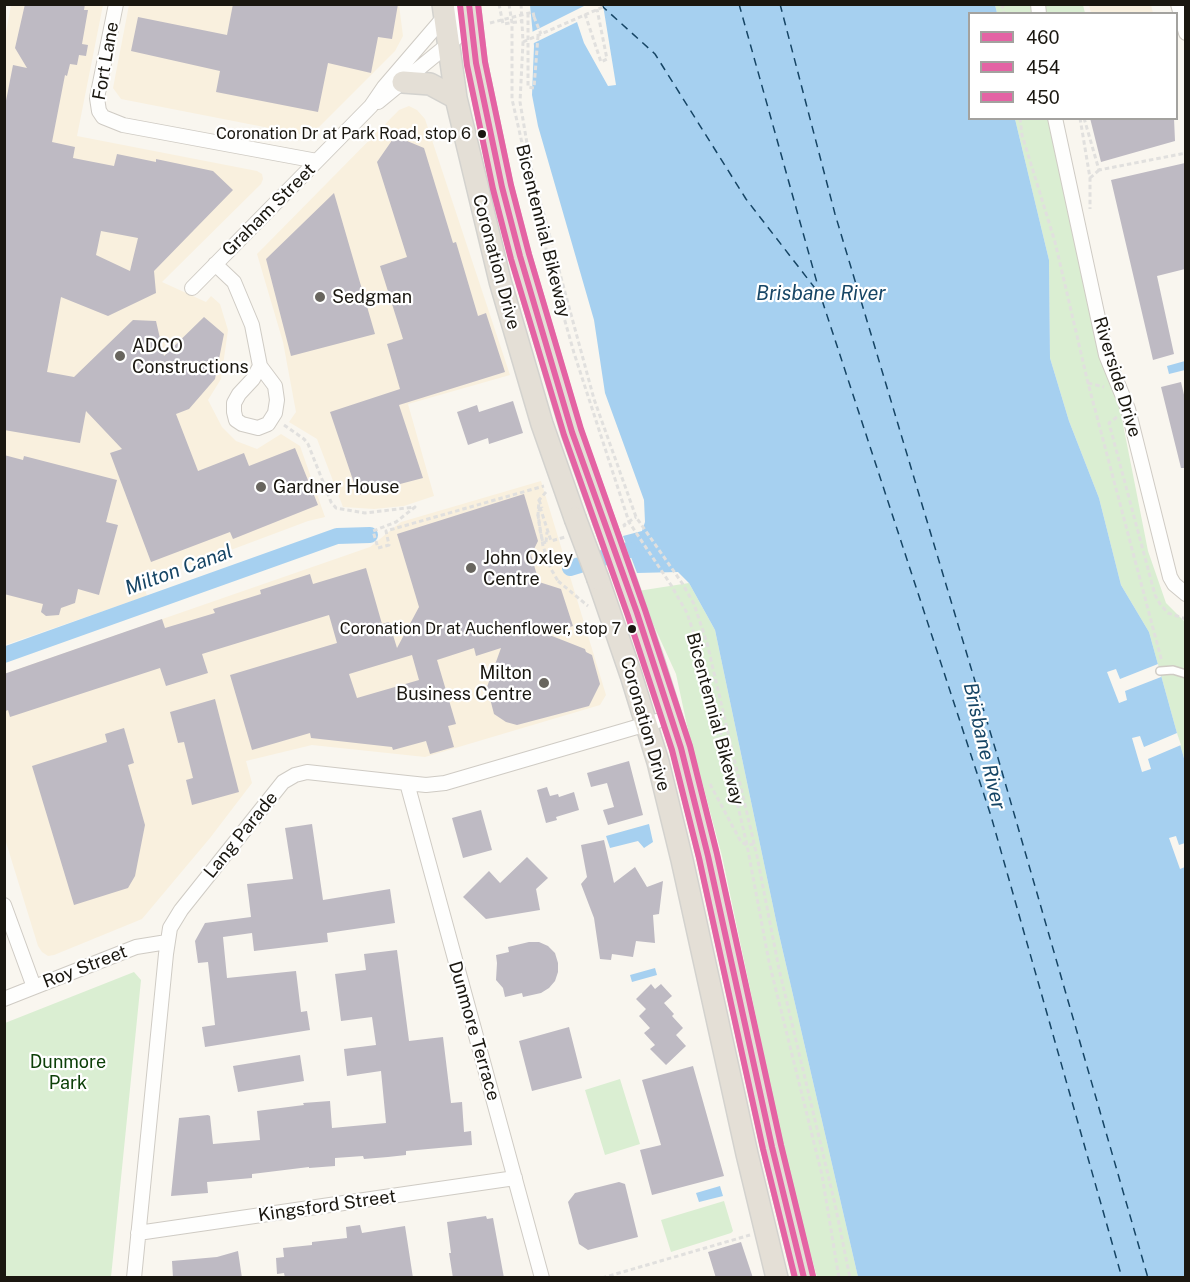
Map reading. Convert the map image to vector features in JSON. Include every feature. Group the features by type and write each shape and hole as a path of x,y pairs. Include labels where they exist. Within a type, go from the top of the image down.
{"highway":[{"name":"Coronation Drive","path":"469,4 477,63 502,187 520,256 572,432 625,579 671,717 708,856 772,1147 804,1278"},
{"name":"Coronation Drive","path":"449,8 448,46 456,98 500,282 536,404 647,724 682,860 777,1278"},
{"path":"402,82 430,84 456,98"}],"street":[{"name":"Fort Lane","path":"116,4 97,99 99,111 103,117 123,125 317,161"},
{"path":"1178,4 1185,33"},
{"name":"Graham Street","path":"192,288 370,106 449,8"},
{"name":"Graham Street","path":"370,106 383,99 424,62 448,46"},
{"name":"Riverside Drive","path":"1055,120 1106,355 1128,409 1170,577 1185,594"},
{"path":"215,264 234,282 252,325 260,366"},
{"name":"Lang Parade","path":"134,1278 167,942 171,928 181,910 283,782 289,777 307,772 426,785 445,783 671,717"},
{"name":"Dunmore Terrace","path":"407,783 542,1278"},
{"path":"4,904 34,987"},
{"name":"Roy Street","path":"4,999 136,947 167,942"},
{"name":"Kingsford Street","path":"138,1233 515,1178"}],"lane":[{"path":"1162,670 1173,670 1185,674"}],"path":[{"path":"499,4 503,24 523,21"},
{"name":"Bicentennial Bikeway","path":"509,4 512,23 512,99 552,275 574,353 629,522 687,613 706,670 747,845 769,962 822,1175 839,1278"},
{"path":"521,4 523,42 520,102 531,167 594,399 636,518 694,604 707,643 850,1278"},
{"path":"539,35 603,7"},
{"path":"523,42 597,9"},
{"path":"585,14 601,62 607,59 597,9"},
{"path":"490,23 528,13 532,12 539,35 534,88 528,87 528,13"},
{"path":"1020,120 1022,135 1055,242 1088,383 1162,670"},
{"path":"1082,120 1090,177 1090,218"},
{"path":"1083,120 1099,170"},
{"path":"1090,177 1099,170 1185,153"},
{"path":"1128,409 1109,423 1160,604 1168,613 1185,619"},
{"path":"280,423 304,439 315,456 331,501 336,508 365,513 415,507 396,522 373,531 378,548 389,546 386,531 544,486"},
{"path":"546,492 539,500 540,530 551,569 558,581 588,606"},
{"path":"539,500 551,541 553,541"},
{"path":"542,509 539,508 543,543 546,542 544,517"},
{"path":"628,534 624,525 636,518"},
{"path":"706,777 741,842 747,845 754,844"},
{"path":"602,1278 750,1235"}],"shaded area":[{"path":"11,5 103,5 77,136 257,171 262,174 261,184 162,282 206,302 211,296 220,304 228,330 221,379 208,400 222,427 236,441 257,449 281,434 300,446 325,517 308,521 143,583 147,596 5,645 5,38"},
{"path":"129,5 399,5 403,36 395,51 310,136 121,99 113,88"},
{"path":"1089,5 1151,5 1153,12 1091,12"},
{"path":"409,106 417,110 425,119 510,375 408,404 434,496 404,506 374,509 343,507 317,439 289,422 296,412 283,342 257,254 399,110"},
{"path":"541,481 606,695 600,705 425,757 312,745 246,761 252,783 210,838 142,919 54,955 48,956 42,952 38,946 5,839 4,674 370,547 401,522"}],"green space":[{"path":"995,5 1083,5 1085,12 997,12"},
{"path":"1015,120 1063,120 1148,551 1166,603 1185,622 1185,762 1149,632 1121,585 1099,498 1069,421 1050,358 1049,260"},
{"path":"689,583 715,630 778,930 858,1277 817,1277 792,1188 722,856 688,730 676,674 638,591"},
{"name":"Dunmore Park","path":"134,972 141,980 111,1277 5,1277 5,1023"},
{"path":"620,1079 640,1144 605,1155 585,1090"},
{"path":"724,1201 733,1231 731,1233 671,1252 661,1220"}],"water":[{"name":"Brisbane River","path":"530,5 995,5 997,12 968,12 968,120 1015,120 1049,260 1050,358 1069,421 1099,498 1121,585 1149,632 1185,762 1185,1277 858,1277 778,930 715,630 689,583 678,572 637,573 623,536 642,531 645,522 644,500 605,393 594,320 538,126 532,95 534,46"},
{"path":"1185,361 1185,370 1169,374 1167,366"},
{"path":"649,824 653,842 644,848 638,841 610,848 606,836"},
{"path":"655,968 657,975 632,982 630,975"},
{"path":"720,1186 723,1196 699,1202 696,1193"}],"pier":[{"path":"588,4 603,5 616,85 608,86 584,43 577,22 532,44 532,32"},
{"path":"1158,664 1161,677 1125,691 1127,700 1119,703 1107,672 1116,669 1120,679"},
{"path":"1177,733 1181,745 1148,759 1151,769 1142,772 1132,738 1140,736 1144,747"},
{"path":"1176,836 1179,845 1185,843 1185,867 1180,869 1169,838"}],"building":[{"path":"25,4 85,4 84,10 88,10 82,44 88,45 86,56 79,55 77,65 70,64 67,76 65,75 52,142 75,147 73,158 114,166 117,154 156,162 156,159 213,171 233,190 154,271 156,293 108,316 61,297 47,372 74,377 133,320 156,321 164,356 204,317 224,334 215,379 189,409 176,414 198,471 244,453 249,466 295,448 318,505 233,539 230,532 151,562 110,453 122,449 86,411 80,443 4,430 4,111 13,65 27,68 15,48","holes":["101,231 138,238 130,271 96,255"]},
{"path":"233,4 398,4 392,39 378,37 371,73 328,63 318,112 216,92 220,71 131,51 138,17 227,35"},
{"path":"1090,120 1174,120 1175,141 1101,162"},
{"path":"395,136 424,148 478,316 486,313 505,372 399,405 423,478 358,495 330,412 400,389 387,344 403,339 380,266 407,257 377,162"},
{"path":"1185,163 1185,269 1157,276 1174,354 1153,360 1111,180"},
{"name":"Sedgman","path":"334,193 375,334 291,356 266,259"},
{"path":"1181,382 1185,399 1185,468 1181,468 1161,387"},
{"path":"513,401 523,433 489,444 488,438 468,445 457,412 477,405 479,412"},
{"path":"4,455 23,460 24,456 117,480 106,522 118,525 99,595 78,589 75,603 61,608 59,615 46,616 41,612 43,604 4,594"},
{"path":"524,494 538,541 531,555 539,582 561,589 573,626 547,634 585,649 592,655 600,684 589,706 517,725 506,722 494,714 487,687 501,648 476,656 474,648 437,660 456,724 448,726 454,747 430,754 426,741 393,750 392,747 311,738 310,733 252,750 230,675 337,643 329,615 202,654 208,673 166,686 160,668 10,717 8,710 4,712 4,674 162,619 165,628 215,613 213,609 261,594 260,590 310,574 313,584 366,568 382,624 389,622 397,648 419,607 397,534","holes":["412,655 419,680 357,698 349,674"]},
{"path":"215,699 239,792 192,805 186,780 193,778 184,742 178,743 170,712"},
{"path":"124,728 134,763 128,765 145,825 135,876 128,888 74,905 32,766 107,742 105,734"},
{"path":"629,761 643,815 608,825 603,810 614,807 607,783 591,787 587,773"},
{"path":"547,787 550,796 558,794 559,797 574,792 579,810 556,817 557,820 546,823 537,790"},
{"path":"481,810 492,850 463,858 452,818"},
{"path":"312,824 323,900 390,889 395,923 327,933 328,942 254,951 252,933 223,937 227,978 296,971 301,1012 307,1011 310,1030 205,1047 202,1027 215,1025 208,962 198,963 195,941 205,923 251,917 247,884 293,879 285,828"},
{"path":"604,840 614,883 635,867 647,887 663,881 659,914 653,915 655,943 636,941 633,957 612,954 611,960 600,959 594,918 581,884 587,877 581,845"},
{"path":"527,857 548,878 536,889 540,910 486,919 463,897 489,871 500,883"},
{"path":"539,942 548,946 555,953 558,972 555,981 541,993 523,997 522,993 505,997 503,988 496,980 496,955 509,952 508,947"},
{"path":"397,950 409,1041 443,1037 451,1103 462,1102 464,1132 471,1131 472,1145 406,1151 406,1155 388,1157 335,1158 335,1166 252,1174 252,1178 207,1182 208,1193 171,1196 179,1118 210,1116 213,1144 260,1140 257,1111 304,1105 303,1103 330,1101 332,1128 386,1123 381,1071 347,1076 344,1049 376,1045 372,1017 341,1021 335,974 366,970 364,954"},
{"path":"651,984 655,989 661,984 672,996 664,1003 683,1028 676,1035 686,1046 666,1065 650,1049 655,1045 644,1033 650,1028 639,1016 646,1009 636,999"},
{"path":"569,1027 582,1078 532,1091 519,1041"},
{"path":"300,1055 304,1081 238,1092 233,1066"},
{"path":"693,1066 724,1176 652,1195 640,1150 661,1145 642,1080"},
{"path":"619,1182 625,1184 638,1237 588,1250 579,1244 568,1202 575,1193"},
{"path":"486,1216 487,1219 493,1218 504,1278 453,1278 447,1222"},
{"path":"360,1225 362,1233 405,1226 413,1278 285,1278 284,1273 277,1274 276,1258 284,1257 283,1248 347,1238 346,1227"},
{"path":"741,1242 753,1278 716,1278 708,1252"},
{"path":"238,1251 242,1278 173,1278 172,1261 217,1257"}],"waterway":[{"name":"Milton Canal","path":"4,655 337,536 370,535"},
{"name":"Milton Canal","path":"570,568 629,550"}],"ferry route":[{"path":"603,4 603,7 655,54 746,199 821,296"},
{"path":"739,4 821,297 991,816 1122,1278"},
{"path":"780,4 835,214 998,758 1148,1278"}],"transit line":[{"name":"460","path":"469,4 476,63 502,187 520,256 572,432 637,613 681,748 708,856 772,1147 804,1278"},
{"name":"450","path":"478,4 485,62 511,185 529,254 581,429 690,746 717,854 781,1145 813,1276"},
{"name":"454","path":"460,5 467,65 493,189 511,259 564,435 628,616 672,750 699,858 763,1149 795,1278"}],"place":[{"name":"Coronation Dr at Park Road, stop 6","path":"482,134"},
{"name":"Sedgman","path":"320,297"},
{"name":"ADCO Constructions","path":"120,356"},
{"name":"Gardner House","path":"261,487"},
{"name":"John Oxley Centre","path":"471,568"},
{"name":"Coronation Dr at Auchenflower, stop 7","path":"632,629"},
{"name":"Milton Business Centre","path":"544,683"}]}
